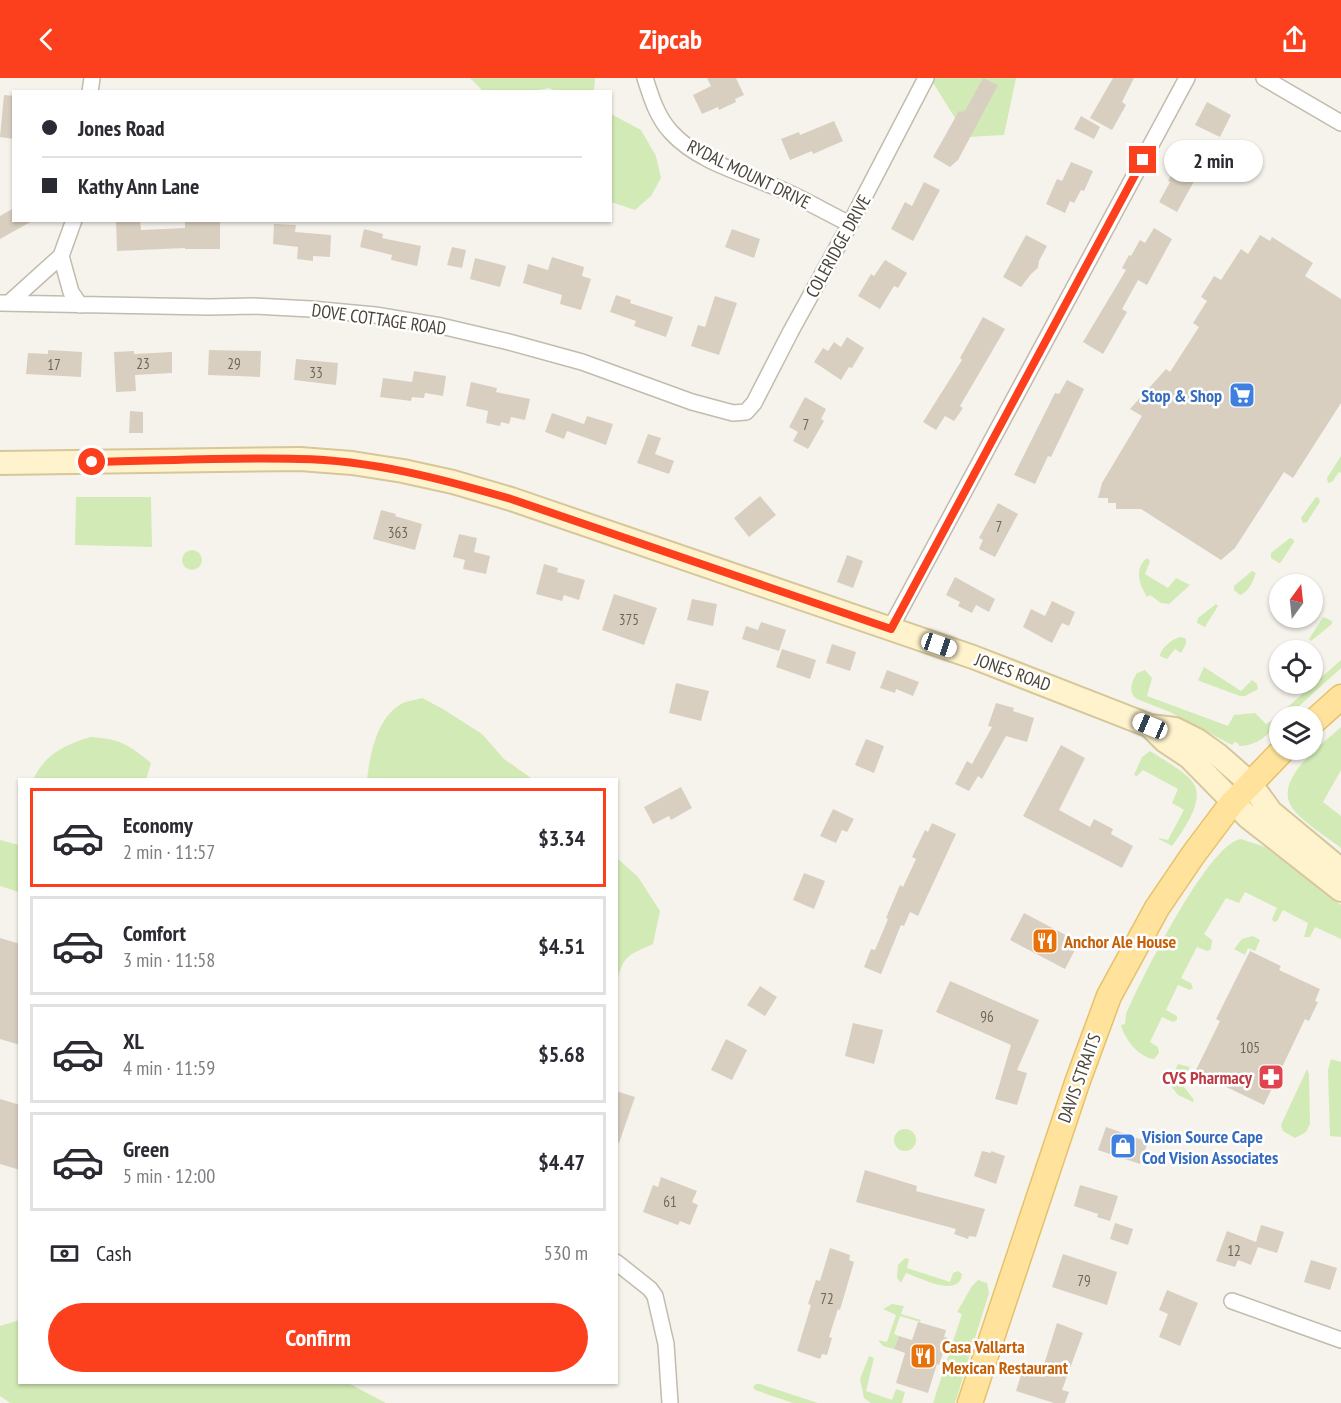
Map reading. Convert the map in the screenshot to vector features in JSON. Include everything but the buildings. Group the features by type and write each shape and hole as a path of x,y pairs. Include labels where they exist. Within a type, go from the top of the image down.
{"main road":[{"name":"JONES ROAD","path":"0,463 300,459 352,463 404,471 511,499 1027,676 1150,726 1175,729 1197,740 1225,760 1250,783 1271,812 1341,870"},
{"path":"1323,713 1341,697"},
{"name":"JONES ROAD","path":"1150,726 1165,741 1189,757 1232,803 1341,891"},
{"name":"DAVIS STRAITS","path":"970,1403 1080,1074 1109,996 1157,908 1193,855 1232,803 1273,760"}],"street":[{"name":"RYDAL MOUNT DRIVE","path":"645,78 653,104 669,130 686,146 732,171 782,190 850,224"},
{"name":"COLERIDGE DRIVE","path":"746,412 754,403 926,78"},
{"path":"891,629 1187,78"},
{"path":"1264,78 1341,123"},
{"path":"5,302 61,256 73,222"},
{"path":"61,256 70,292 80,305"},
{"name":"DOVE COTTAGE ROAD","path":"5,302 253,306 375,315 441,326 509,342 582,363 692,402 733,413 746,412"},
{"path":"618,1264 650,1289 655,1296 666,1344 670,1403"},
{"path":"1232,1301 1341,1340"}],"green space":[{"path":"470,78 595,78 594,90 553,90 549,88 482,90"},
{"path":"930,78 1016,78 1004,135 967,137"},
{"path":"612,115 641,130 656,156 661,178 651,196 635,210 612,202"},
{"path":"1341,456 1341,473 1339,472 1332,482 1328,483 1327,478"},
{"path":"76,497 151,497 152,547 75,545"},
{"path":"1316,497 1320,502 1307,522 1303,523 1301,518"},
{"path":"1290,538 1294,542 1281,562 1271,558 1271,553"},
{"path":"192,550 199,553 202,560 199,567 192,570 185,567 182,560 185,553"},
{"path":"1147,558 1150,561 1145,574 1168,588 1176,578 1190,585 1169,604 1161,603 1150,595 1147,597 1144,592 1139,572"},
{"path":"1252,571 1256,573 1252,583 1240,595 1234,590 1234,586"},
{"path":"1216,604 1218,606 1205,627 1197,623 1198,618"},
{"path":"1323,617 1332,621 1332,624 1312,640 1309,639 1316,628 1323,628"},
{"path":"1181,637 1186,639 1186,644 1181,653 1175,649 1167,659 1160,656 1168,644"},
{"path":"1341,660 1341,668 1323,684 1323,676"},
{"path":"1204,667 1241,691 1252,680 1257,684 1258,689 1245,696 1240,696 1202,682 1198,680"},
{"path":"1145,670 1152,678 1147,696 1228,726 1234,715 1255,713 1266,724 1269,722 1269,733 1261,739 1245,746 1239,746 1235,742 1232,745 1170,712 1137,699 1131,690 1132,683 1137,673"},
{"path":"1302,694 1312,694 1299,706 1289,706"},
{"path":"422,698 443,709 482,734 504,759 531,778 367,778 370,759 381,726 394,709 403,703"},
{"path":"1341,727 1341,770 1323,802 1341,816 1341,848 1309,825 1293,809 1288,798 1289,786 1302,763 1305,760 1323,760 1323,743"},
{"path":"91,737 117,741 130,747 151,763 147,778 34,778 49,757 73,743"},
{"path":"1150,751 1187,776 1195,786 1197,793 1190,818 1172,846 1159,838 1168,840 1184,810 1172,803 1178,789 1143,770 1137,776 1134,775 1142,757"},
{"path":"1241,839 1265,847 1341,905 1341,939 1315,927 1310,937 1304,937 1308,923 1283,910 1274,922 1272,919 1277,908 1245,892 1239,903 1226,898 1204,934 1212,940 1211,949 1207,951 1197,947 1181,978 1191,983 1193,988 1190,990 1178,985 1166,1010 1177,1016 1177,1020 1173,1022 1162,1017 1150,1042 1158,1047 1159,1053 1154,1059 1148,1058 1133,1046 1125,1036 1121,1025 1125,1024 1126,1014 1145,974 1194,888 1227,846"},
{"path":"0,840 18,845 18,892 0,886"},
{"path":"618,859 638,877 660,911 653,944 629,957 622,965 618,978"},
{"path":"1253,936 1260,940 1255,951 1248,948 1245,955 1234,949 1242,939"},
{"path":"1331,1059 1341,1062 1341,1137 1330,1136 1328,1070"},
{"path":"1178,1064 1190,1067 1181,1083 1194,1100 1193,1102 1178,1095 1171,1086"},
{"path":"1307,1069 1310,1124 1306,1132 1295,1138 1283,1131 1281,1125"},
{"path":"905,1129 913,1132 916,1140 913,1148 905,1151 897,1148 894,1140 897,1132"},
{"path":"905,1258 909,1259 907,1268 950,1282 953,1273 958,1271 962,1274 954,1285 939,1285 906,1273 901,1283 897,1278 898,1265"},
{"path":"978,1280 987,1283 989,1293 955,1403 933,1403 962,1314 957,1312"},
{"path":"892,1304 904,1306 901,1314 921,1320 920,1322 900,1316 894,1334 899,1336 894,1349 883,1346 878,1340 887,1342 896,1315 883,1309"},
{"path":"18,1320 18,1384 350,1384 386,1403 10,1403 0,1396 0,1326"},
{"path":"869,1356 874,1358 866,1391 892,1400 896,1389 905,1392 902,1403 871,1403 864,1398 860,1379"},
{"path":"756,1384 818,1403 793,1403 755,1390 753,1387"}],"place":[{"name":"Stop & Shop","path":"1242,395"},
{"name":"Anchor Ale House","path":"1045,941"},
{"name":"CVS Pharmacy","path":"1271,1077"},
{"name":"Vision Source Cape Cod Vision Associates","path":"1123,1146"},
{"name":"Casa Vallarta Mexican Restaurant","path":"923,1356"}],"route":[{"path":"92,462 300,459 352,463 404,471 511,499 891,629 1143,160"}]}
